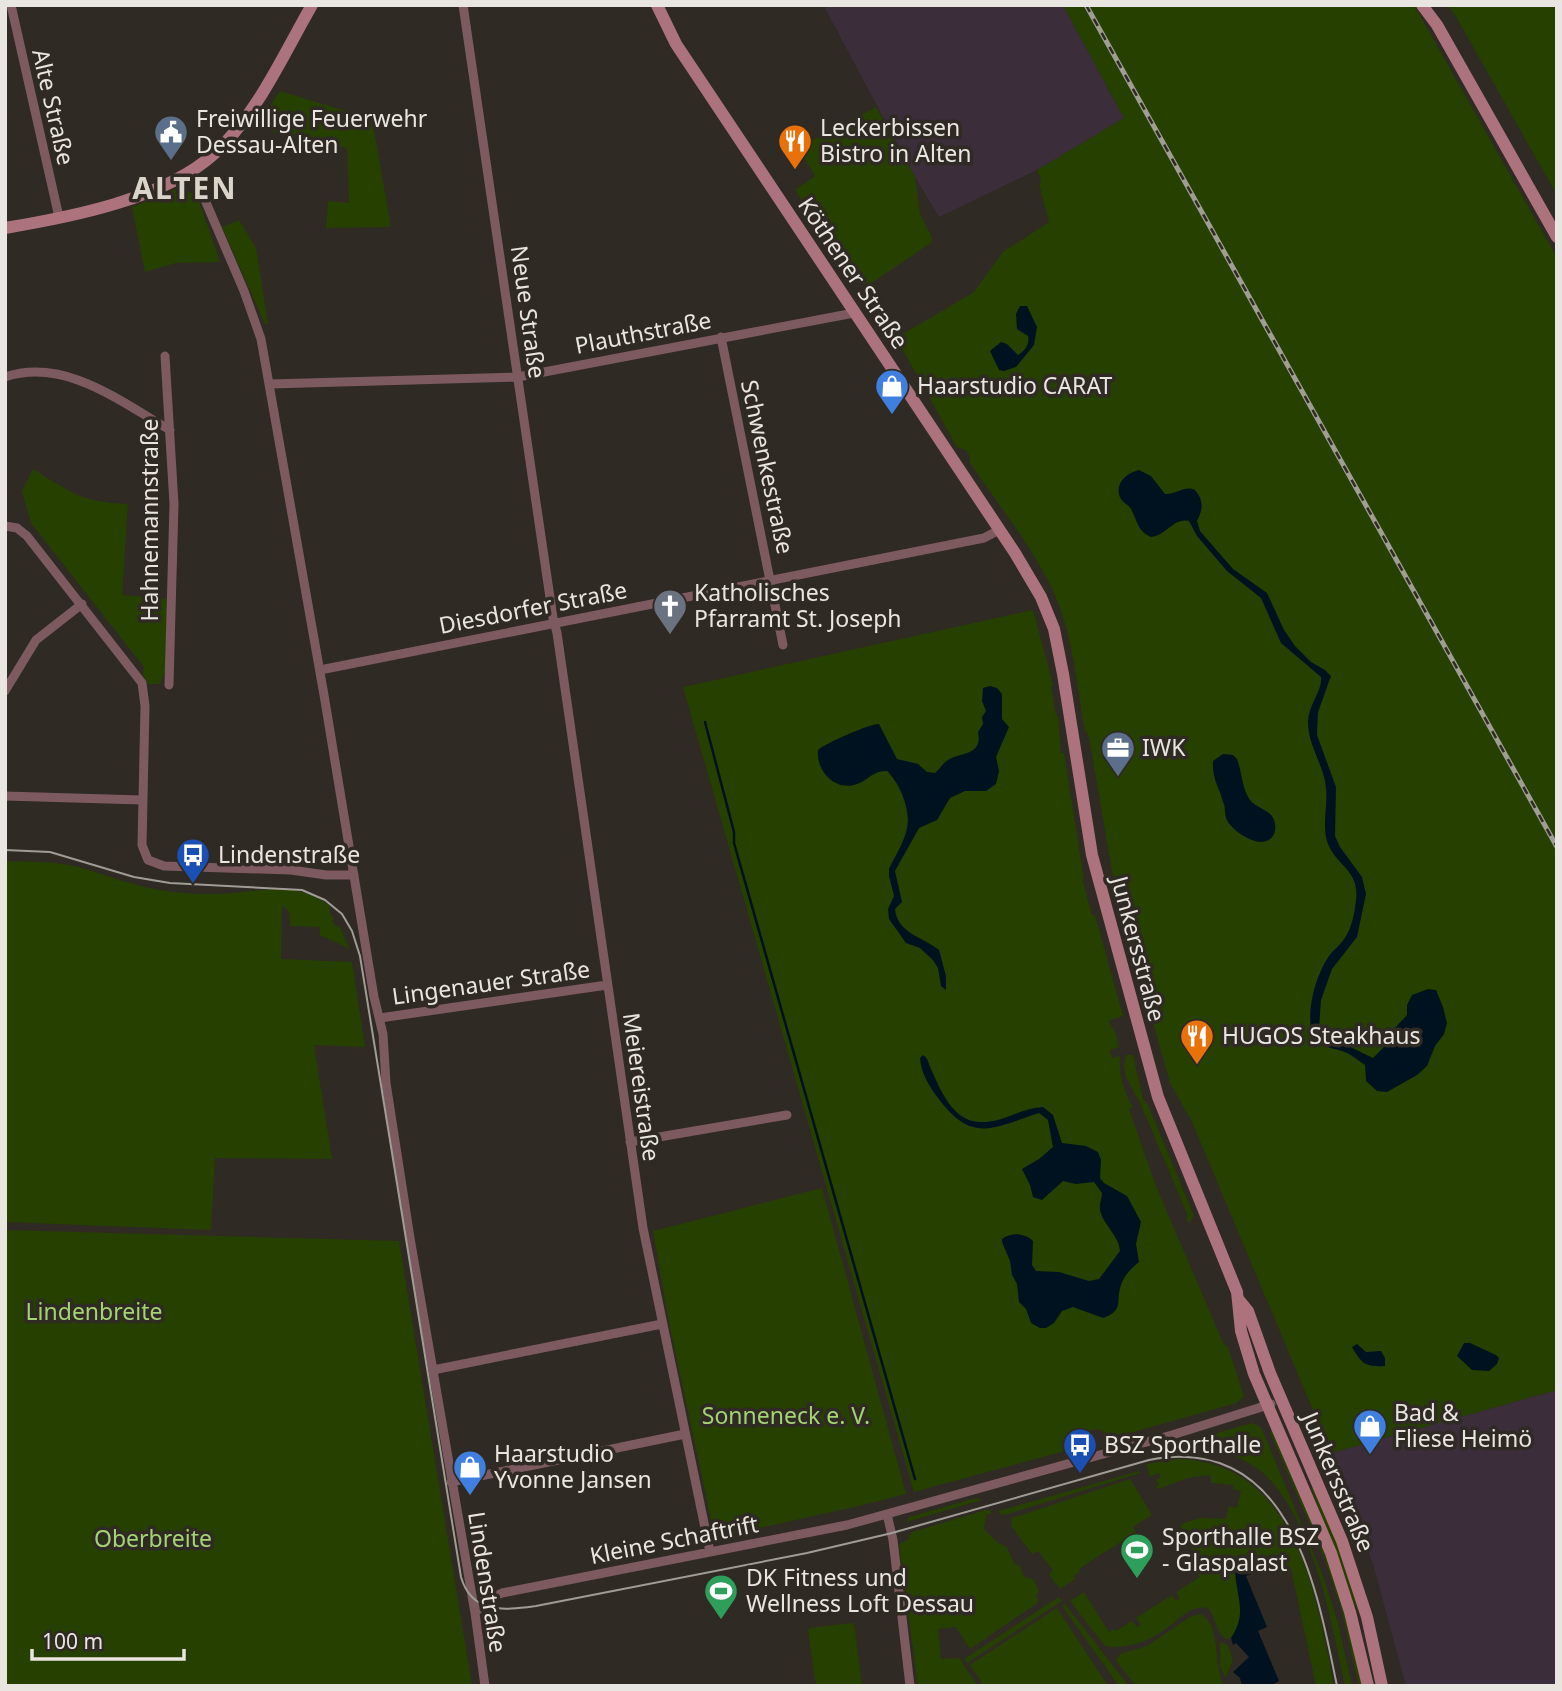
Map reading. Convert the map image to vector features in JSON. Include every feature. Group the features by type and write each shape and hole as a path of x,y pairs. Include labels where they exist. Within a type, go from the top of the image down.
{"main road":[{"path":"5,228 59,217 149,192 190,172 216,152 243,122 312,5"},
{"name":"Köthener Straße","path":"657,5 676,44 1041,597"},
{"path":"1422,5 1437,25 1557,237"},
{"name":"Junkersstraße","path":"1041,597 1054,629 1061,662 1097,880 1150,1072 1164,1114 1239,1300 1245,1346 1331,1553 1350,1612 1368,1686"},
{"name":"Junkersstraße","path":"1239,1300 1248,1311 1261,1351 1349,1561 1367,1617 1382,1686"}],"street":[{"name":"Alte Straße","path":"11,5 59,217"},
{"name":"Neue Straße","path":"463,5 555,625"},
{"name":"Lindenstraße","path":"190,172 205,200 255,319 270,384 374,997 380,1018 388,1096 485,1686"},
{"name":"Plauthstraße","path":"270,384 518,377 854,313"},
{"name":"Schwenkestraße","path":"721,337 783,645"},
{"name":"Hahnemannstraße","path":"165,356 174,504 169,685"},
{"path":"5,377 40,372 82,380 170,430"},
{"path":"5,526 23,531 142,683 145,706 143,852 148,860 154,864 354,875"},
{"name":"Diesdorfer Straße","path":"320,670 984,538 999,530"},
{"path":"5,691 36,640 82,604"},
{"name":"Meiereistraße","path":"555,625 643,1228 710,1552"},
{"path":"5,796 142,800"},
{"name":"Lingenauer Straße","path":"380,1018 607,985"},
{"path":"630,1142 787,1115"},
{"path":"433,1370 662,1324"},
{"name":"Kleine Schaftrift","path":"475,1613 487,1600 502,1593 832,1528 1268,1406 1281,1400"},
{"path":"451,1482 685,1434"},
{"path":"887,1514 893,1540 910,1686"}],"shaded area":[{"path":"829,5 1063,5 1124,118 1037,170 939,217 825,8"},
{"path":"1557,1390 1557,1686 1406,1686 1373,1564 1331,1453"}],"green space":[{"path":"1063,5 1414,5 1557,258 1557,1390 1331,1453 1192,1122 1170,1083 1114,883 1089,737 1085,732 1071,649 1057,600 1029,547 970,463 966,450 957,447 896,338 974,292 1003,252 1049,222 1037,170 1124,118"},
{"path":"1447,5 1557,5 1557,195 1455,15"},
{"path":"280,91 372,119 391,227 326,228 328,201 349,203 347,148 279,135 259,123"},
{"path":"876,107 915,177 920,214 932,242 867,286 856,282 795,190 815,176 798,148"},
{"path":"179,188 197,195 220,262 176,263 145,272 132,207"},
{"path":"239,220 256,248 268,324 265,324 222,227"},
{"path":"33,469 78,495 99,501 128,504 122,595 167,599 165,672 160,684 148,684 143,675 144,667 31,523 22,491"},
{"path":"1033,610 1053,685 1051,686 1058,716 1061,753 1064,753 1082,879 1092,915 1095,915 1123,1016 1109,1021 1111,1028 1114,1028 1119,1047 1110,1050 1112,1058 1120,1056 1122,1083 1133,1107 1129,1109 1156,1186 1224,1345 1228,1347 1244,1396 1237,1403 1115,1437 1097,1429 1088,1431 1080,1447 914,1492 683,687"},
{"path":"5,861 66,864 173,892 225,894 283,889 307,893 330,906 330,914 334,918 332,920 336,927 339,925 350,949 320,935 320,927 290,926 289,911 282,906 281,959 352,962 365,1047 314,1045 332,1159 215,1158 211,1230 5,1222"},
{"path":"1126,1055 1133,1055 1143,1099 1148,1105 1194,1216 1190,1222 1141,1105 1126,1077"},
{"name":"Sonneneck e. V.","path":"822,1188 906,1494 715,1538 669,1322 653,1231"},
{"name":"Oberbreite","path":"5,1230 399,1241 472,1686 5,1686"},
{"path":"1252,1423 1261,1427 1323,1576 1338,1623 1352,1686 1345,1686 1327,1603 1308,1544 1281,1493 1264,1474 1242,1459 1229,1454 1203,1448 1164,1448"},
{"path":"1272,1431 1326,1557 1343,1607 1362,1686 1359,1686 1341,1608 1324,1558 1270,1432"},
{"path":"1179,1459 1219,1466 1250,1483 1275,1509 1294,1540 1308,1575 1334,1686 1316,1686 1291,1569 1273,1572 1271,1563 1259,1571 1256,1567 1236,1582 1240,1597 1240,1621 1228,1640 1218,1630 1208,1608 1201,1608 1190,1611 1144,1641 1128,1646 1105,1646 1070,1601 1084,1592 1109,1632 1114,1629 1116,1631 1132,1621 1137,1627 1141,1625 1136,1618 1172,1595 1176,1601 1180,1599 1176,1592 1200,1577 1191,1564 1194,1553 1181,1531 1181,1524 1201,1518 1226,1519 1229,1506 1237,1508 1241,1491 1233,1489 1234,1485 1211,1483 1210,1475 1188,1478 1158,1489 1156,1480 1161,1477 1159,1473 1150,1477 1146,1464"},
{"path":"1139,1471 1140,1473 1008,1514 1001,1515 998,1511"},
{"path":"1130,1479 1152,1515 1133,1527 1136,1532 1079,1569 1080,1572 1073,1576 1075,1579 1060,1589 1049,1575 1053,1570 1038,1551 1032,1554 1011,1526 1012,1518"},
{"path":"1311,1488 1314,1488 1337,1543 1360,1615 1354,1603"},
{"path":"976,1498 982,1500 906,1522 909,1517"},
{"path":"989,1509 992,1513 986,1515 984,1529 998,1543 1007,1547 1014,1563 1021,1567 1026,1578 1033,1579 1039,1591 1036,1596 1039,1602 970,1649 956,1627 938,1629 941,1659 959,1658 978,1686 918,1686 899,1544 909,1539 912,1532"},
{"path":"1059,1597 1062,1601 967,1663 964,1659"},
{"path":"1065,1604 1129,1686 1119,1686 1062,1606"},
{"path":"1057,1608 1108,1686 984,1686 970,1665"},
{"path":"1200,1614 1207,1619 1214,1635 1224,1686 1136,1686 1116,1661 1120,1654 1147,1646 1190,1617"},
{"path":"851,1623 855,1629 862,1686 816,1686 808,1631 810,1628"},
{"path":"1220,1642 1228,1645 1233,1661 1225,1678 1220,1666"}],"water":[{"path":"1020,306 1027,306 1037,327 1034,345 1016,367 999,370 990,351 1001,342 1018,355 1028,344 1028,336 1017,329 1016,314"},
{"path":"1139,470 1151,476 1165,494 1195,490 1202,505 1197,521 1200,531 1233,569 1267,593 1284,630 1295,646 1331,676 1318,712 1317,735 1336,787 1335,836 1362,877 1366,894 1357,937 1332,969 1321,1000 1319,1029 1326,1041 1342,1043 1373,1058 1407,1015 1407,1005 1412,995 1428,989 1436,990 1447,1023 1427,1066 1387,1092 1377,1091 1366,1081 1365,1065 1347,1053 1318,1042 1310,1024 1316,983 1329,956 1348,932 1356,900 1351,874 1335,856 1327,841 1325,780 1309,731 1310,710 1320,687 1321,677 1281,643 1261,598 1227,571 1197,536 1189,521 1179,522 1151,537 1141,529 1131,509 1119,494 1122,480"},
{"path":"983,688 997,688 1002,694 1002,719 1009,727 996,757 999,771 996,784 986,791 965,791 950,798 937,820 919,828 895,871 902,902 895,909 900,924 939,950 946,976 946,990 941,986 938,968 933,960 920,948 906,943 889,919 888,909 894,896 889,869 904,838 908,821 900,790 887,771 878,772 849,786 834,782 820,765 818,750 848,734 879,724 897,759 918,764 927,772 935,773 948,760 969,752 977,745 978,732 986,711 982,701"},
{"path":"1223,754 1233,755 1237,759 1250,800 1272,816 1275,830 1269,840 1263,842 1250,839 1232,827 1227,820 1213,768 1213,761"},
{"path":"923,1055 943,1095 962,1117 971,1121 988,1122 1043,1107 1053,1115 1062,1143 1086,1146 1098,1152 1101,1160 1100,1178 1127,1196 1141,1222 1136,1244 1139,1262 1122,1281 1117,1309 1110,1315 1103,1318 1073,1307 1062,1311 1054,1323 1046,1328 1031,1323 1026,1309 1019,1302 1017,1284 1002,1239 1018,1234 1033,1241 1032,1265 1036,1271 1059,1272 1089,1281 1099,1279 1120,1251 1117,1240 1100,1210 1102,1193 1094,1182 1076,1184 1063,1181 1042,1200 1033,1197 1022,1169 1053,1147 1048,1120 1039,1113 996,1127 973,1127 962,1122 950,1112 929,1084 921,1064 920,1058"},
{"path":"1464,1343 1470,1343 1496,1355 1499,1358 1497,1364 1489,1371 1472,1370 1457,1356"},
{"path":"1357,1344 1366,1352 1381,1351 1385,1366 1368,1365 1362,1361 1352,1347"},
{"path":"1246,1563 1252,1563 1259,1571 1246,1576 1267,1627 1258,1631 1279,1681 1270,1686 1242,1686 1240,1678 1233,1672 1249,1657 1236,1643 1233,1645 1231,1638 1240,1613 1235,1570"}],"waterway":[{"path":"705,722 734,832 734,843 915,1479"}],"tram line":[{"path":"5,850 50,852 134,877 170,883 302,890 325,900 342,914 352,931 360,956 461,1577 466,1589 481,1604 502,1609 536,1606 807,1553 892,1533 1149,1460 1196,1458 1234,1469 1264,1492 1288,1524 1305,1562 1318,1603 1337,1686"}],"railway":[{"path":"1086,5 1557,847"}],"place":[{"name":"Freiwillige Feuerwehr Dessau-Alten","path":"171,162"},
{"name":"Leckerbissen Bistro in Alten","path":"795,171"},
{"name":"Haarstudio CARAT","path":"892,416"},
{"name":"Katholisches Pfarramt St. Joseph","path":"670,636"},
{"name":"IWK","path":"1118,778"},
{"name":"Lindenstraße","path":"193,885"},
{"name":"HUGOS Steakhaus","path":"1197,1066"},
{"name":"Bad & Fliese Heimö","path":"1370,1456"},
{"name":"BSZ Sporthalle","path":"1080,1475"},
{"name":"Haarstudio Yvonne Jansen","path":"470,1497"},
{"name":"Sporthalle BSZ - Glaspalast","path":"1137,1580"},
{"name":"DK Fitness und Wellness Loft Dessau","path":"721,1621"}],"district":[{"name":"ALTEN","path":"185,189"}],"park label":[{"name":"Lindenbreite","path":"94,1312"}]}
